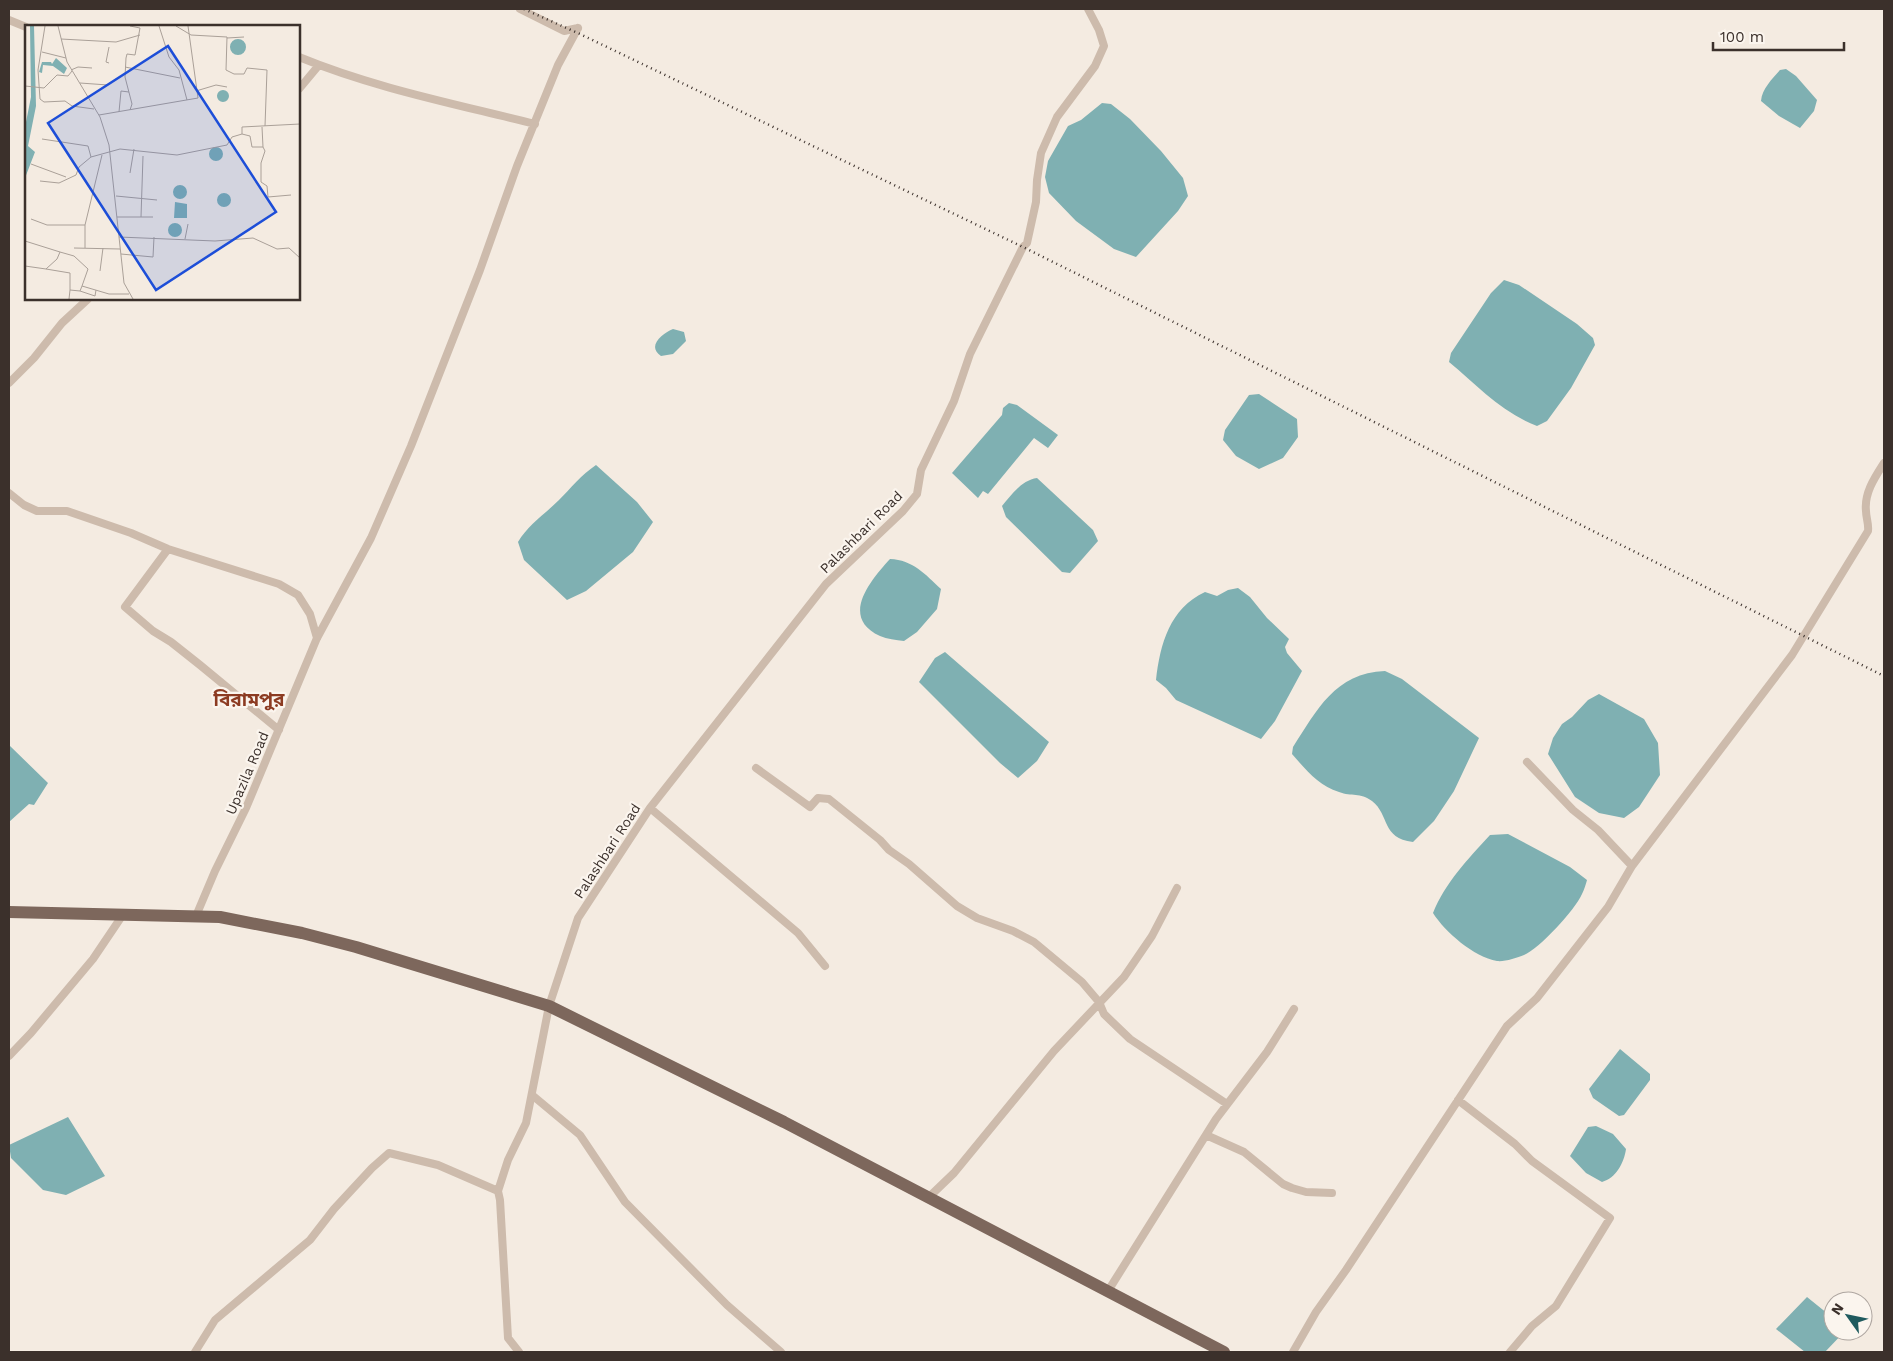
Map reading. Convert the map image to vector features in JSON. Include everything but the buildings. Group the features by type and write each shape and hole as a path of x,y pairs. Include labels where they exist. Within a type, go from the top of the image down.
{"main road":[{"path":"9,912 220,917 302,933 549,1006 784,1122 1224,1352"}],"street":[{"name":"Upazila Road","path":"196,916 246,808 317,638 371,538 412,446 480,270 517,166 558,66 578,28 564,31 520,9"},
{"name":"Palashbari Road","path":"498,1191 508,1160 526,1124 549,1006 578,918 650,808 826,584 903,511 917,494 921,470 954,401 970,354 1015,263 1027,243 1036,202 1041,153 1057,116 1095,66 1104,46 1099,30 1088,9"},
{"path":"9,20 25,27"},
{"path":"300,56 320,65 399,90 535,124"},
{"path":"300,88 320,65"},
{"path":"9,383 34,358 62,323 87,300"},
{"path":"1293,1352 1316,1312 1346,1270 1507,1026 1537,998 1608,907 1632,866 1792,655 1868,531 1866,502 1874,477 1884,463"},
{"path":"9,493 37,511 67,511 131,533 168,549 279,584 298,595 310,614 317,638"},
{"path":"168,549 125,607 153,631 193,659 279,730"},
{"path":"1527,762 1573,810 1598,830 1632,866"},
{"path":"756,768 810,807 818,798 829,799 880,840 889,850 910,864 957,906 976,918 1013,931 1034,942 1082,982 1098,1002 1104,1014 1130,1039 1227,1104"},
{"path":"650,808 798,933 825,966"},
{"path":"929,1197 954,1173 1030,1078 1098,1002 1124,977 1152,936 1177,888"},
{"path":"9,1056 31,1033 94,958 122,916"},
{"path":"1108,1291 1206,1134 1267,1052 1294,1010"},
{"path":"532,1095 580,1135 624,1202 727,1305 780,1352"},
{"path":"1458,1100 1515,1144 1532,1161 1610,1218 1556,1306 1532,1326 1510,1352"},
{"path":"1206,1134 1244,1152 1284,1184 1292,1188 1306,1192 1332,1193"},
{"path":"195,1352 214,1320 310,1240 372,1168 389,1154 438,1165 498,1191 508,1338 519,1352"}],"water":[{"path":"1786,69 1796,76 1817,100 1814,111 1800,128 1779,116 1761,101 1765,88 1780,70"},
{"path":"1102,103 1111,104 1130,119 1161,151 1183,178 1188,196 1178,211 1136,257 1114,249 1076,221 1049,193 1045,177 1048,161 1068,126 1081,120"},
{"path":"1504,280 1519,285 1577,324 1593,338 1595,345 1571,388 1547,421 1537,426 1501,406 1449,362 1451,353 1491,293"},
{"path":"673,329 684,332 686,341 673,354 661,356 655,348 656,344 665,333"},
{"path":"1259,394 1297,419 1298,437 1283,458 1259,469 1236,456 1223,440 1225,430 1249,395"},
{"path":"1009,403 1017,405 1058,435 1048,448 1034,438 988,494 983,491 978,498 952,473 1002,415 1003,408"},
{"path":"596,465 637,502 653,522 633,552 586,591 567,600 524,560 518,542 532,525 581,477"},
{"path":"1037,478 1093,530 1098,541 1070,573 1062,572 1006,517 1002,506 1022,485"},
{"path":"890,559 912,565 941,589 937,609 917,632 904,641 880,636 868,628 862,619 860,609 862,598 868,588"},
{"path":"1238,588 1250,597 1267,618 1289,639 1285,647 1287,653 1302,671 1275,721 1261,739 1176,700 1156,680 1160,653 1164,641 1175,617 1183,607 1205,592 1217,596 1228,590"},
{"path":"945,652 1049,742 1037,761 1018,778 1000,763 919,682 935,658"},
{"path":"1385,671 1402,679 1479,738 1454,791 1434,821 1413,842 1396,836 1387,825 1378,807 1368,798 1344,793 1325,786 1313,777 1292,754 1293,747 1319,707 1340,686 1368,673"},
{"path":"1599,694 1644,719 1658,743 1660,775 1639,807 1624,818 1599,813 1575,797 1548,754 1553,738 1562,724 1572,717 1588,700"},
{"path":"9,745 48,783 34,805 29,804 9,822"},
{"path":"1508,834 1570,867 1587,880 1582,894 1572,909 1538,945 1521,956 1497,961 1488,959 1461,943 1433,913 1451,881 1465,862 1490,835"},
{"path":"1620,1049 1650,1074 1650,1080 1624,1115 1619,1116 1593,1098 1589,1089"},
{"path":"68,1117 105,1176 66,1195 43,1190 11,1158 9,1145"},
{"path":"1596,1126 1613,1134 1626,1149 1618,1169 1611,1177 1602,1182 1586,1173 1570,1156 1588,1127"},
{"path":"1807,1297 1823,1310 1823,1341 1835,1341 1825,1352 1805,1352 1776,1329"}],"railway":[{"path":"524,9 580,34 1023,247 1884,676"}],"district":[{"name":"বিরামপুর","path":"249,699"}]}
